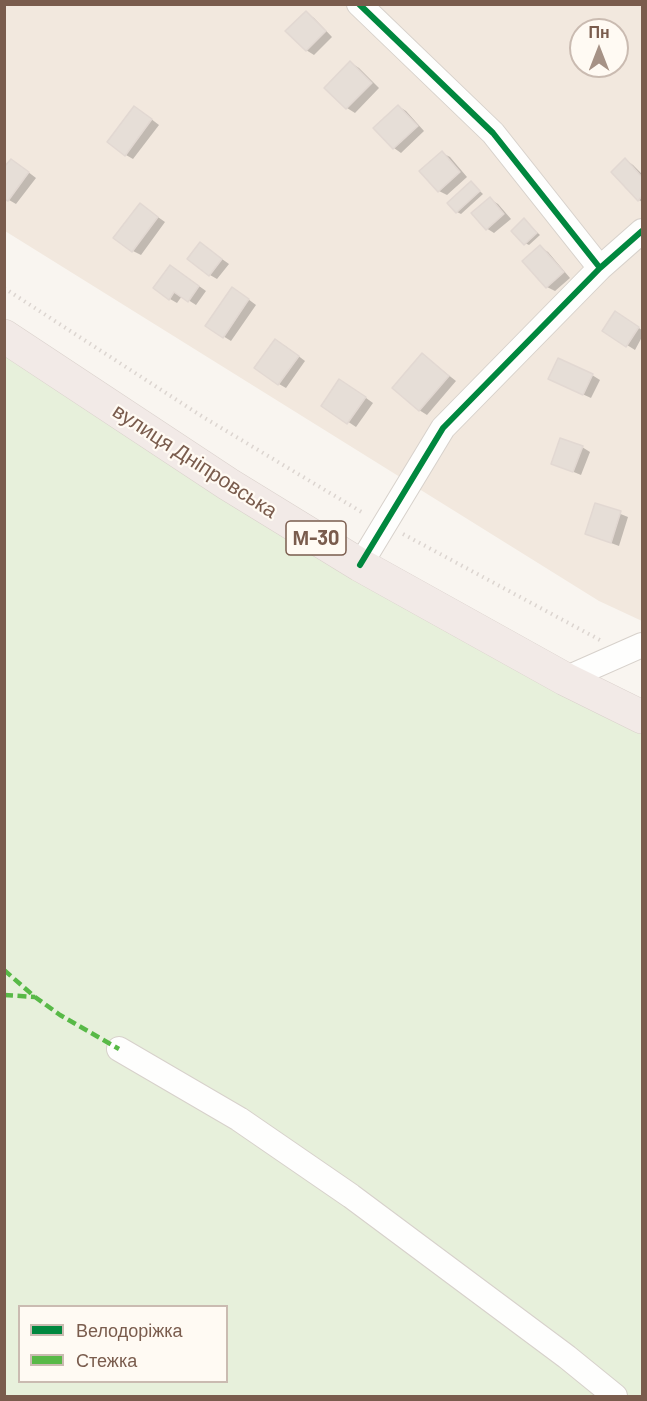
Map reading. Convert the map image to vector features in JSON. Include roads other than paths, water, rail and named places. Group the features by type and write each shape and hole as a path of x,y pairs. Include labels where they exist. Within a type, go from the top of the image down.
{"highway":[{"name":"вулиця Дніпровська","path":"4,336 228,484 360,565 565,679 642,717"}],"street":[{"path":"359,4 493,133 600,268"},
{"path":"360,565 442,428 600,268 642,231"},
{"path":"565,679 634,649"},
{"path":"119,1049 239,1119 351,1196 567,1357 615,1396"}]}
